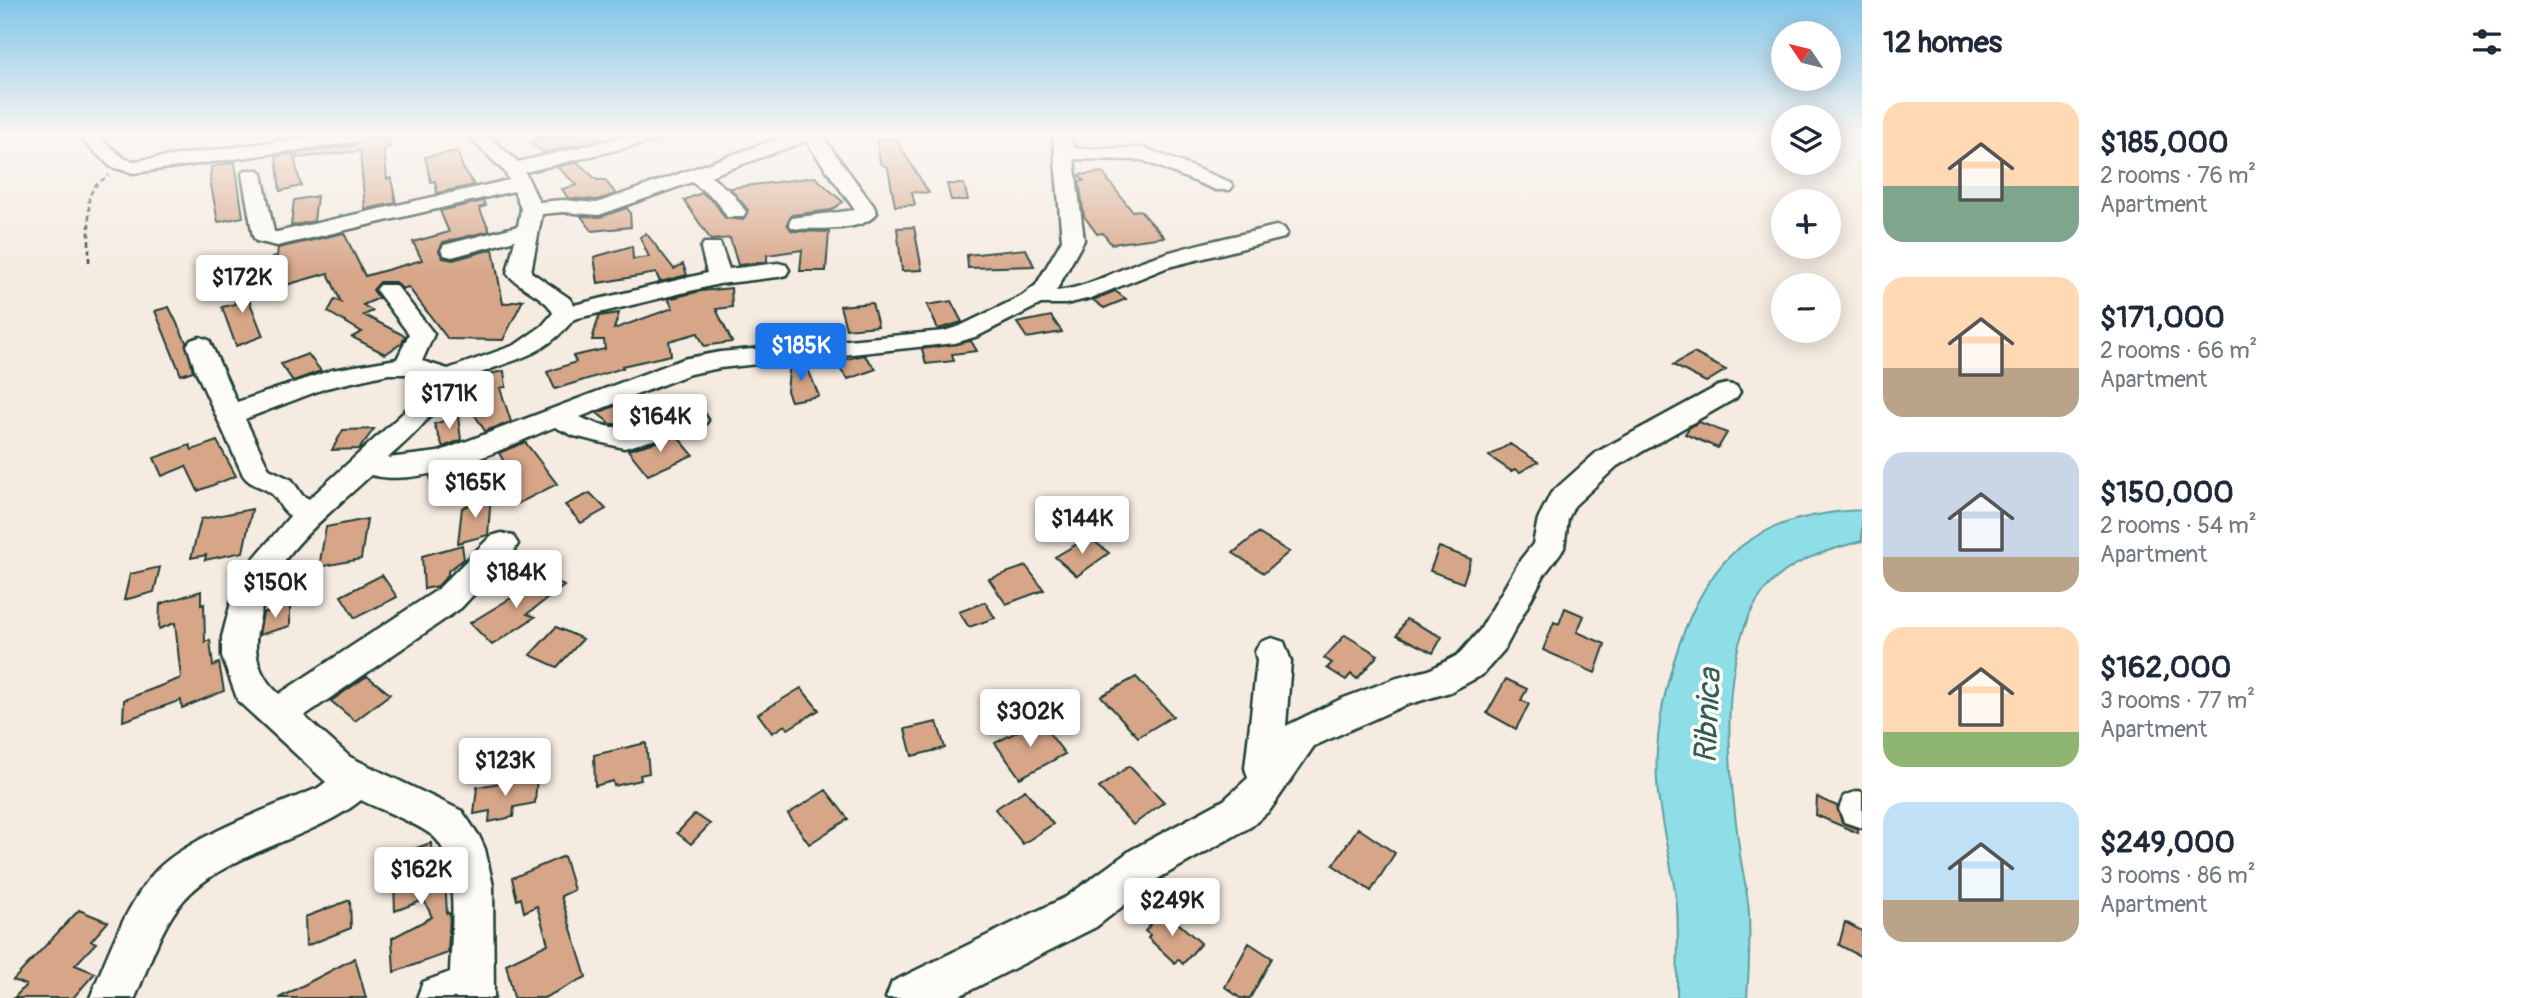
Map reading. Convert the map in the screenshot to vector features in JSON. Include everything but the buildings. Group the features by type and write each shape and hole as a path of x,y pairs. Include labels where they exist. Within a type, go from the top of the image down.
{"street":[{"path":"254,183 264,236 277,239 492,183"},
{"path":"519,183 531,219 519,273 561,303 565,314"},
{"path":"452,250 562,206 599,208 670,183"},
{"path":"706,183 725,197 734,212"},
{"path":"800,223 855,218 866,213 847,183"},
{"path":"367,464 387,468 425,465 659,374 701,363 946,338 1012,311 1037,296 1051,280 1073,240 1067,183"},
{"path":"1214,183 1223,186"},
{"path":"1037,296 1068,296 1159,263 1276,233"},
{"path":"712,248 719,277"},
{"path":"461,994 472,886 465,849 447,824 337,769 251,691 239,657 239,637 249,595 261,571 291,533 367,464 448,380 524,350 551,331 565,314 719,277 778,270"},
{"path":"388,290 422,334 405,366"},
{"path":"200,345 208,369 258,475 282,487 291,502 310,514"},
{"path":"229,415 332,379 405,366 437,374 448,380"},
{"path":"908,998 1080,912 1145,864 1238,813 1256,798 1301,735 1375,702 1438,682 1470,665 1492,640 1532,566 1548,548 1553,519 1562,500 1607,459 1727,392"},
{"path":"556,416 584,430 624,439 694,420"},
{"path":"277,715 449,599 502,544"},
{"path":"1268,782 1264,768 1274,661 1272,652"},
{"path":"112,998 151,912 169,886 190,869 231,845 332,800 358,779"}],"path":[{"path":"89,262 89,196 99,183"}],"water":[{"name":"Ribnica","path":"1862,510 1862,541 1796,564 1764,591 1748,618 1738,649 1730,718 1732,790 1749,913 1747,998 1677,998 1677,907 1657,781 1660,724 1674,659 1699,598 1715,573 1733,553 1762,533 1794,520"}]}
